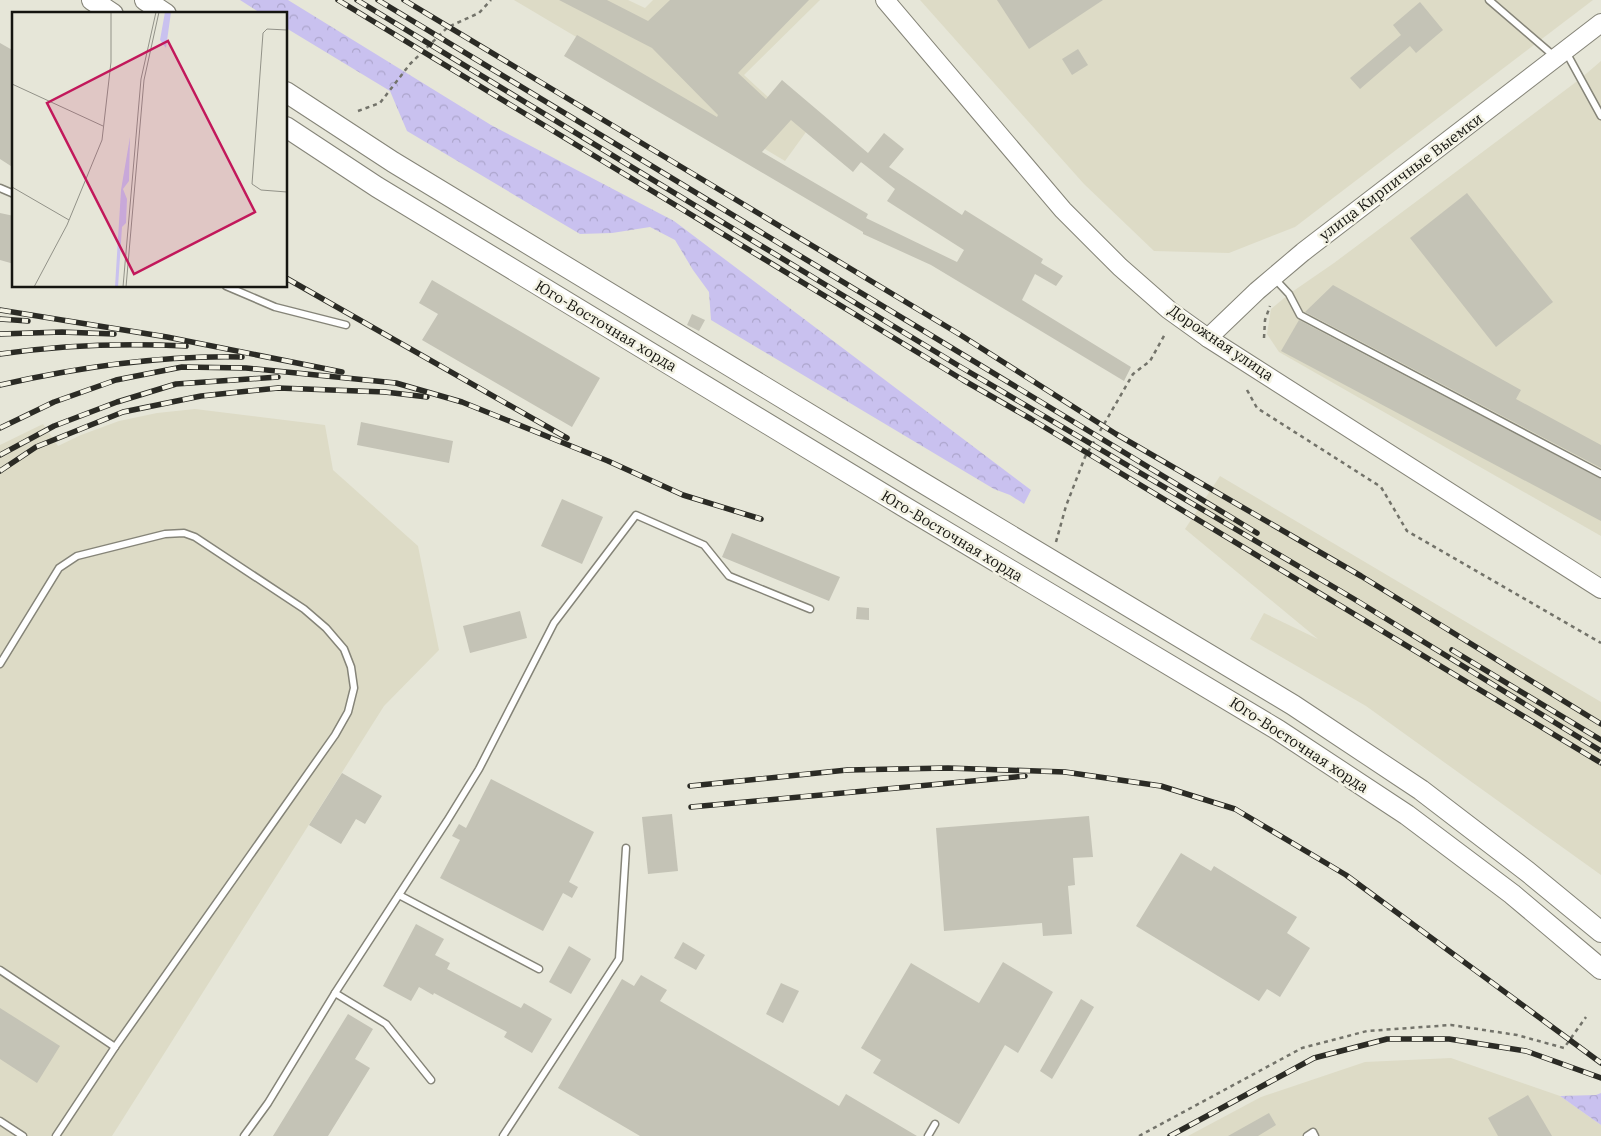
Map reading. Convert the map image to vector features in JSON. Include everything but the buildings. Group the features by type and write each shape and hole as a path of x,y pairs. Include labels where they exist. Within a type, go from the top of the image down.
{"main road":[{"path":"92,0 110,12"},
{"path":"145,0 163,12"},
{"name":"Дорожная улица","path":"885,0 1063,210 1120,268 1169,310 1208,338 1601,589"},
{"name":"улица Кирпичные Выемки","path":"1208,338 1257,291 1303,252 1601,23"},
{"name":"Юго-Восточная хорда","path":"288,93 393,162 1293,705 1422,790 1528,872 1601,932"},
{"name":"Юго-Восточная хорда","path":"288,128 377,187 878,491 1278,730 1407,815 1512,894 1601,969"}],"lane":[{"path":"1488,0 1561,55 1601,116"},
{"path":"0,188 12,193"},
{"path":"1274,278 1289,294 1300,315 1601,474"},
{"path":"230,288 275,308 346,325"},
{"path":"244,1136 268,1103 479,768 554,623 636,515 704,545 730,576 810,609"},
{"path":"0,664 59,568 68,561 77,556 165,534 184,533 195,537 304,609 326,628 344,649 351,667 354,688 348,712 335,735 115,1047 56,1136"},
{"path":"503,1136 618,959 626,848"},
{"path":"399,895 539,970"},
{"path":"0,970 115,1047"},
{"path":"336,993 386,1024 431,1080"},
{"path":"0,1121 23,1136"},
{"path":"928,1136 935,1124"},
{"path":"1307,1136 1313,1132 1315,1136"}],"path":[{"path":"358,111 380,103 410,64 448,27 479,13 491,0"},
{"path":"1264,338 1265,320 1270,306"},
{"path":"1052,560 1066,506 1085,458 1132,374 1150,361 1165,334"},
{"path":"1247,390 1257,408 1381,487 1407,531 1601,643"},
{"path":"1139,1136 1302,1048 1367,1031 1451,1025 1517,1035 1564,1048 1586,1017"}],"shaded area":[{"path":"514,0 628,0 645,8 653,0 820,0 744,75 806,132 785,161"},
{"path":"920,0 1593,0 1295,227 1229,253 1154,251 1084,184"},
{"path":"1601,61 1601,536 1279,352 1267,334 1271,309 1289,294 1334,263 1580,79"},
{"path":"195,409 325,425 333,470 418,546 439,650 384,706 112,1136 0,1136 0,445 43,424 58,446 119,421 157,413"},
{"path":"1220,476 1601,702 1601,875 1366,706 1250,639 1264,613 1318,639 1185,529"},
{"path":"1451,1058 1560,1096 1601,1125 1601,1136 1188,1136 1261,1097 1365,1062"}],"green space":[{"path":"240,0 288,0 491,125 674,221 1031,490 1024,504 1010,495 994,489 711,320 709,292 675,240 650,227 612,233 580,234 407,131 390,91 288,29 288,12 259,12"},
{"path":"1601,1093 1601,1125 1560,1096 1596,1095"}],"railway":[{"path":"338,0 963,380 1031,419 1601,763"},
{"path":"357,0 959,366 1354,599 1601,751"},
{"path":"378,0 1257,533"},
{"path":"404,0 959,334 1116,434 1361,576 1601,724"},
{"path":"288,279 567,438"},
{"path":"0,310 167,337 342,372"},
{"path":"0,319 28,321"},
{"path":"0,334 62,332 114,334"},
{"path":"0,354 93,346 186,346"},
{"path":"0,385 60,373 150,360 242,357"},
{"path":"0,428 54,402 116,380 182,367 246,368 396,383 462,402 608,461 683,495 761,519"},
{"path":"0,455 54,426 117,402 176,384 278,377"},
{"path":"0,471 36,447 123,412 201,396 278,388 385,392 427,397"},
{"path":"1452,650 1601,740"},
{"path":"690,786 847,770 948,768 1065,772 1161,786 1235,809 1346,875 1601,1063"},
{"path":"691,807 1025,776"},
{"path":"1170,1136 1314,1058 1387,1039 1449,1039 1526,1051 1601,1078"}]}
